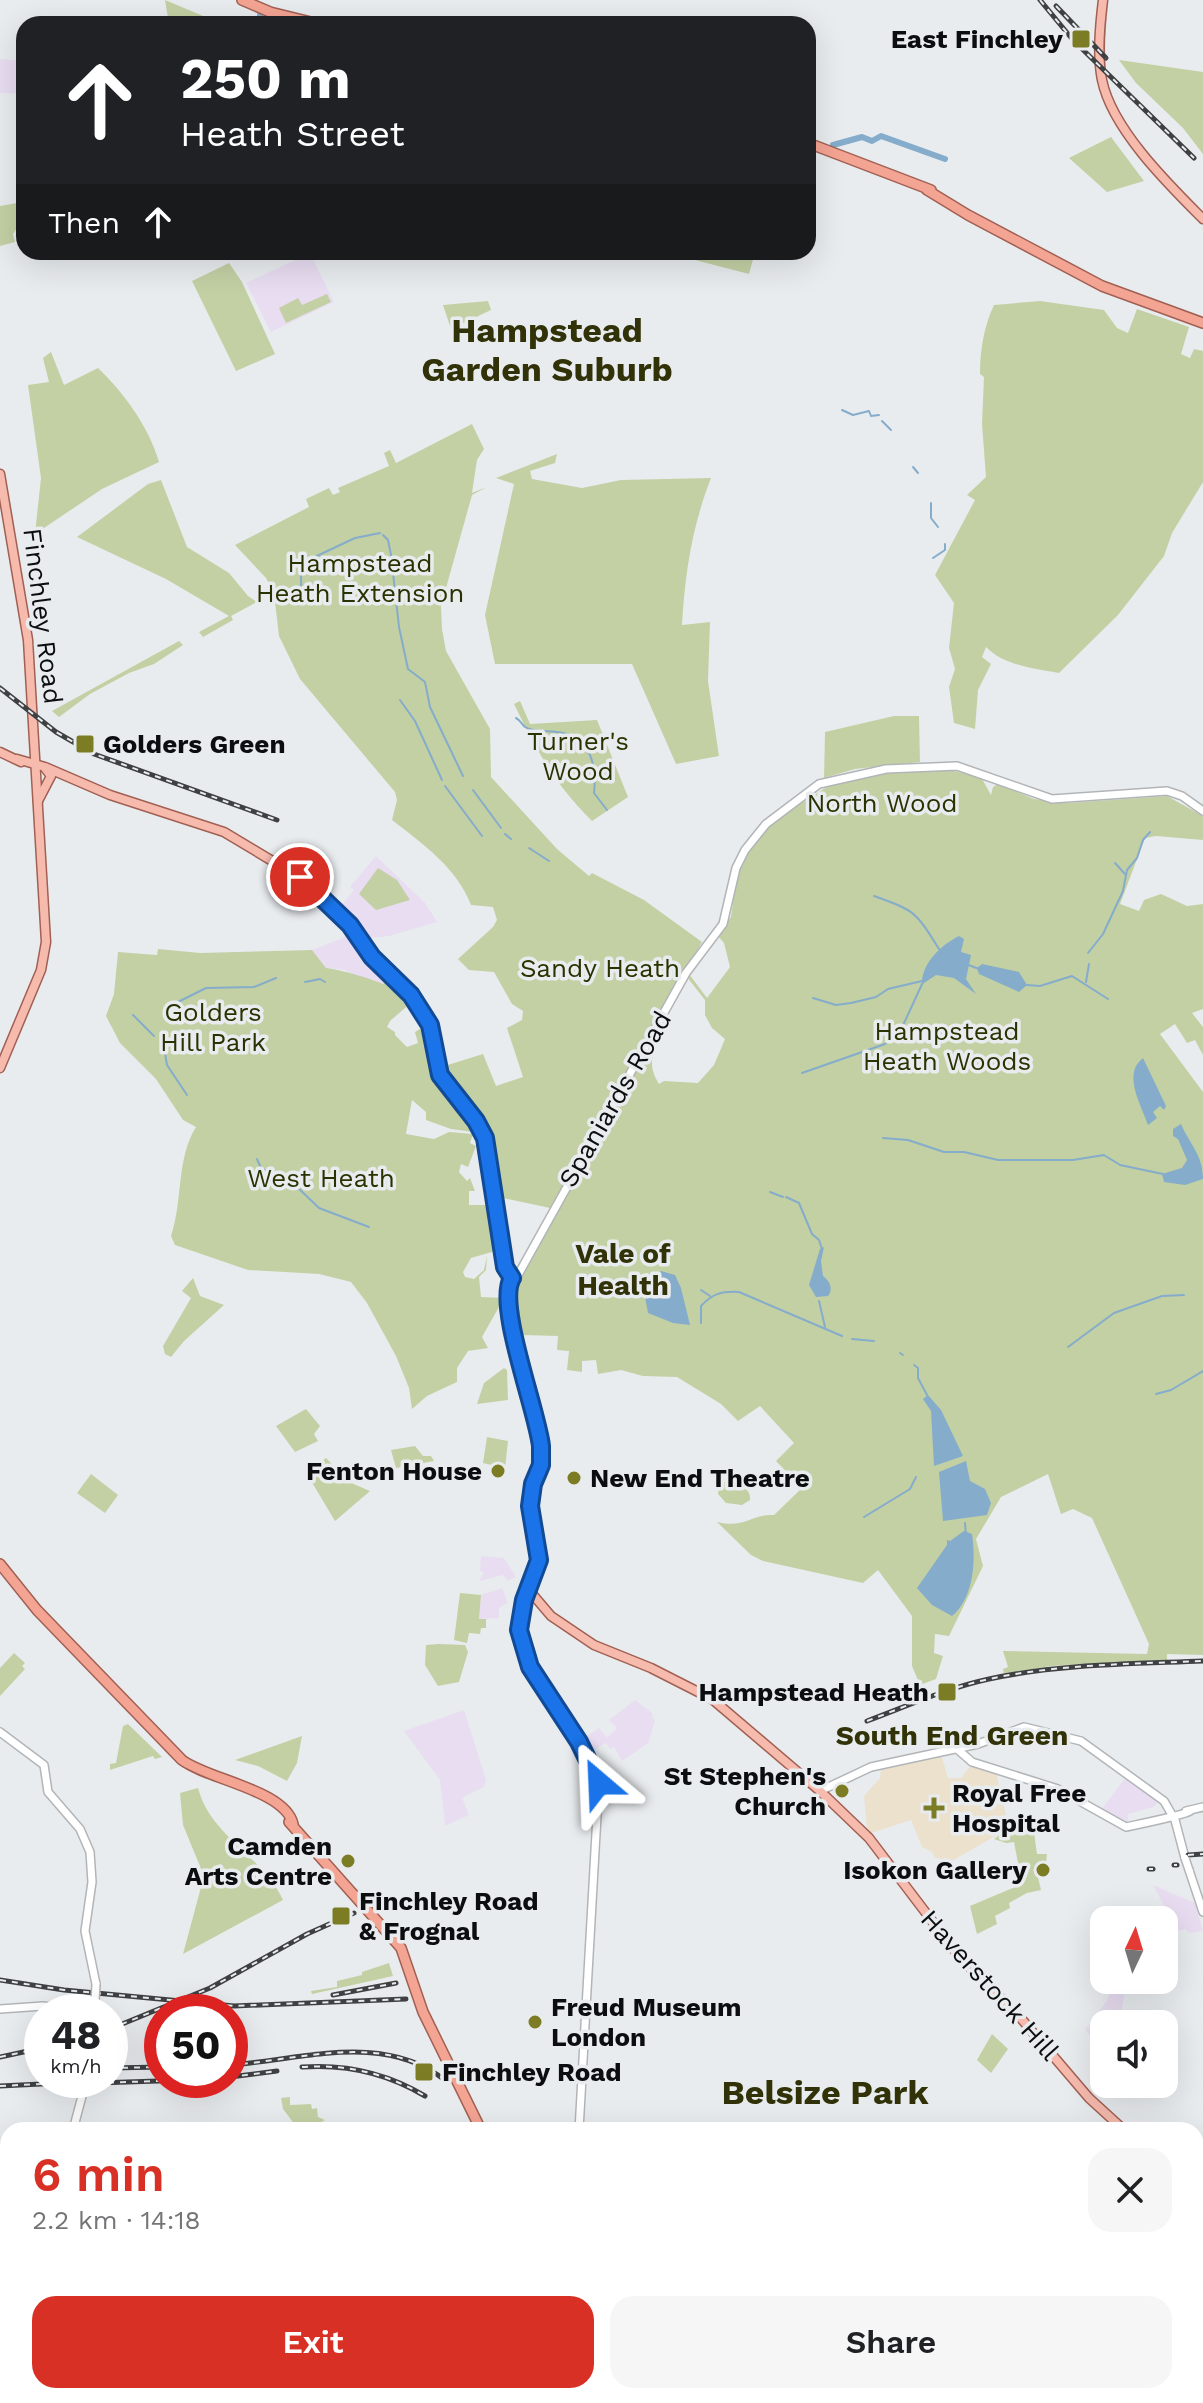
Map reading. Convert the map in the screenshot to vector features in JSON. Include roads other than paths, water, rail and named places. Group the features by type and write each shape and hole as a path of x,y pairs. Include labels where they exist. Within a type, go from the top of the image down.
{"highway":[{"path":"242,0 286,16"},
{"path":"816,148 844,156 927,190 1102,286 1165,312 1203,323"},
{"path":"0,1555 39,1606 202,1770"},
{"path":"0,1564 37,1610 182,1760 256,1790 284,1810 402,1950 423,2012 474,2122"}],"main road":[{"path":"1104,3 1100,61 1103,83 1124,128 1146,158 1203,219"},
{"path":"1102,30 1111,100"},
{"name":"Finchley Road","path":"0,474 27,631 45,951 41,970 0,1068"},
{"path":"0,752 30,766 39,785 57,777 224,832 304,880 347,923 379,965 407,990 430,1025 440,1075 476,1121 485,1138 505,1267 515,1275 507,1294 515,1339 541,1446 541,1465 533,1484 530,1506 539,1560 528,1589 519,1630 528,1662 579,1742 599,1781 579,2122"},
{"path":"17,759 45,767 86,786"},
{"name":"Spaniards Road","path":"515,1275 686,973 723,924 736,868 750,842 766,824 819,784 886,769 957,766 1052,799 1167,791 1182,796 1203,811"},
{"path":"36,778 45,767"},
{"path":"45,767 50,773 48,782"},
{"name":"Finchley Road","path":"38,801 48,782"},
{"name":"Haverstock Hill","path":"528,1589 551,1616 594,1645 716,1702 820,1791 864,1833 961,1959 1019,2016 1089,2098 1115,2122"},
{"path":"820,1791 871,1767 960,1749 1023,1727 1081,1741 1161,1799 1176,1815 1185,1858 1203,1912"},
{"path":"0,1732 42,1763 47,1770 46,1786 81,1831 90,1852 92,1882 85,1931 95,1994"},
{"path":"960,1749 975,1764 1058,1789 1126,1827 1203,1807"},
{"path":"0,2009 24,2007"},
{"path":"75,2122 81,2098"}],"water":[{"path":"959,936 964,939 961,952 971,955 966,979 976,994 954,978 936,975 922,982 926,967 935,954"},
{"path":"982,964 1019,972 1027,985 1019,992 979,974 977,968"},
{"path":"1143,1058 1166,1106 1164,1110 1160,1106 1153,1112 1157,1118 1148,1125 1134,1081 1134,1072"},
{"path":"1181,1124 1198,1157 1203,1179 1185,1185 1164,1182 1162,1174 1182,1168 1187,1160 1178,1139 1173,1136 1173,1129"},
{"path":"824,1247 821,1261 823,1276 831,1290 828,1296 816,1297 809,1285 820,1249"},
{"path":"661,1271 675,1275 690,1325 673,1323 648,1313 645,1297 654,1275"},
{"path":"928,1395 941,1410 963,1456 934,1466 931,1411 923,1399"},
{"path":"966,1461 970,1481 985,1489 991,1503 987,1515 943,1521 939,1472"},
{"path":"964,1531 972,1534 972,1578 965,1599 952,1616 932,1605 917,1588 947,1545 947,1540"}],"waterway":[{"path":"833,145 862,137 872,141 881,136 945,159"},
{"path":"842,410 853,415 869,411 871,416 879,415"},
{"path":"882,421 891,430"},
{"path":"913,467 918,473"},
{"path":"931,503 931,518 938,527"},
{"path":"283,598 292,596 300,589 302,563 355,538 380,533"},
{"path":"383,535 388,540 391,555 399,627 408,669 425,682 430,707 463,776"},
{"path":"933,558 945,550 945,544"},
{"path":"400,700 415,721 442,780"},
{"path":"516,718 529,729 563,733 580,741 593,764 594,793 607,810"},
{"path":"445,786 482,836"},
{"path":"473,790 501,828"},
{"path":"1088,953 1103,934 1123,891 1127,870 1150,832"},
{"path":"505,834 511,839"},
{"path":"529,848 549,861"},
{"path":"1115,863 1125,874"},
{"path":"874,896 914,914 939,949"},
{"path":"966,964 979,969"},
{"path":"1086,982 1089,964"},
{"path":"1027,985 1040,986 1072,976 1108,999"},
{"path":"164,1009 206,988 254,987 276,978"},
{"path":"305,982 320,979 325,982"},
{"path":"813,998 836,1005 851,1003 876,997 888,989 922,981"},
{"path":"802,1073 885,1044 899,1034 923,982"},
{"path":"133,1015 154,1036"},
{"path":"164,1048 167,1065 187,1095"},
{"path":"883,1138 908,1140 944,1152 964,1152 998,1160 1073,1160 1104,1155 1120,1165 1163,1174"},
{"path":"257,1159 261,1168 295,1185 319,1208 369,1227"},
{"path":"770,1192 783,1197"},
{"path":"786,1197 799,1203 822,1249"},
{"path":"701,1290 710,1296"},
{"path":"701,1323 701,1306 709,1299 722,1293 739,1292 842,1336"},
{"path":"1068,1347 1114,1313 1162,1296 1184,1295"},
{"path":"819,1301 825,1327"},
{"path":"852,1339 874,1341"},
{"path":"914,1365 918,1368 918,1378 927,1395"},
{"path":"1156,1394 1171,1390 1203,1371"},
{"path":"864,1517 910,1489 916,1477"},
{"path":"965,1523 966,1534"}],"railway":[{"path":"1040,0 1073,40 1194,158"},
{"path":"1056,6 1106,58"},
{"path":"0,688 56,732 94,754 277,820"},
{"path":"867,1721 958,1687 1015,1674 1203,1661"},
{"path":"1188,1855 1203,1854"},
{"path":"128,2022 210,1988 307,1934 354,1913"},
{"path":"0,1980 64,1990 234,2006 406,1999"},
{"path":"333,1995 396,1983"},
{"path":"0,2057 24,2052"},
{"path":"248,2063 342,2052 369,2053 396,2057 422,2066 446,2081"},
{"path":"128,2068 144,2067"},
{"path":"302,2067 334,2067 365,2072 396,2081 425,2096"},
{"path":"248,2075 277,2071"},
{"path":"128,2082 144,2081"},
{"path":"0,2086 24,2085"}],"place":[{"name":"East Finchley","path":"1081,39"},
{"name":"Golders Green","path":"85,744"},
{"name":"Fenton House","path":"498,1471"},
{"name":"New End Theatre","path":"574,1478"},
{"name":"Hampstead Heath","path":"947,1692"},
{"name":"St Stephen's Church","path":"842,1791"},
{"name":"Royal Free Hospital","path":"934,1808"},
{"name":"Camden Arts Centre","path":"348,1861"},
{"name":"Isokon Gallery","path":"1043,1870"},
{"name":"Finchley Road & Frognal","path":"341,1916"},
{"name":"Freud Museum London","path":"535,2022"},
{"name":"Finchley Road","path":"424,2072"}],"district":[{"name":"Hampstead Garden Suburb","path":"547,350"},
{"name":"Vale of Health","path":"623,1269"},
{"name":"South End Green","path":"952,1735"},
{"name":"Belsize Park","path":"825,2092"}],"park label":[{"name":"Hampstead Heath Extension","path":"360,578"},
{"name":"Turner's Wood","path":"578,756"},
{"name":"North Wood","path":"882,803"},
{"name":"Sandy Heath","path":"600,968"},
{"name":"Golders Hill Park","path":"213,1027"},
{"name":"Hampstead Heath Woods","path":"947,1046"},
{"name":"West Heath","path":"321,1178"}]}
